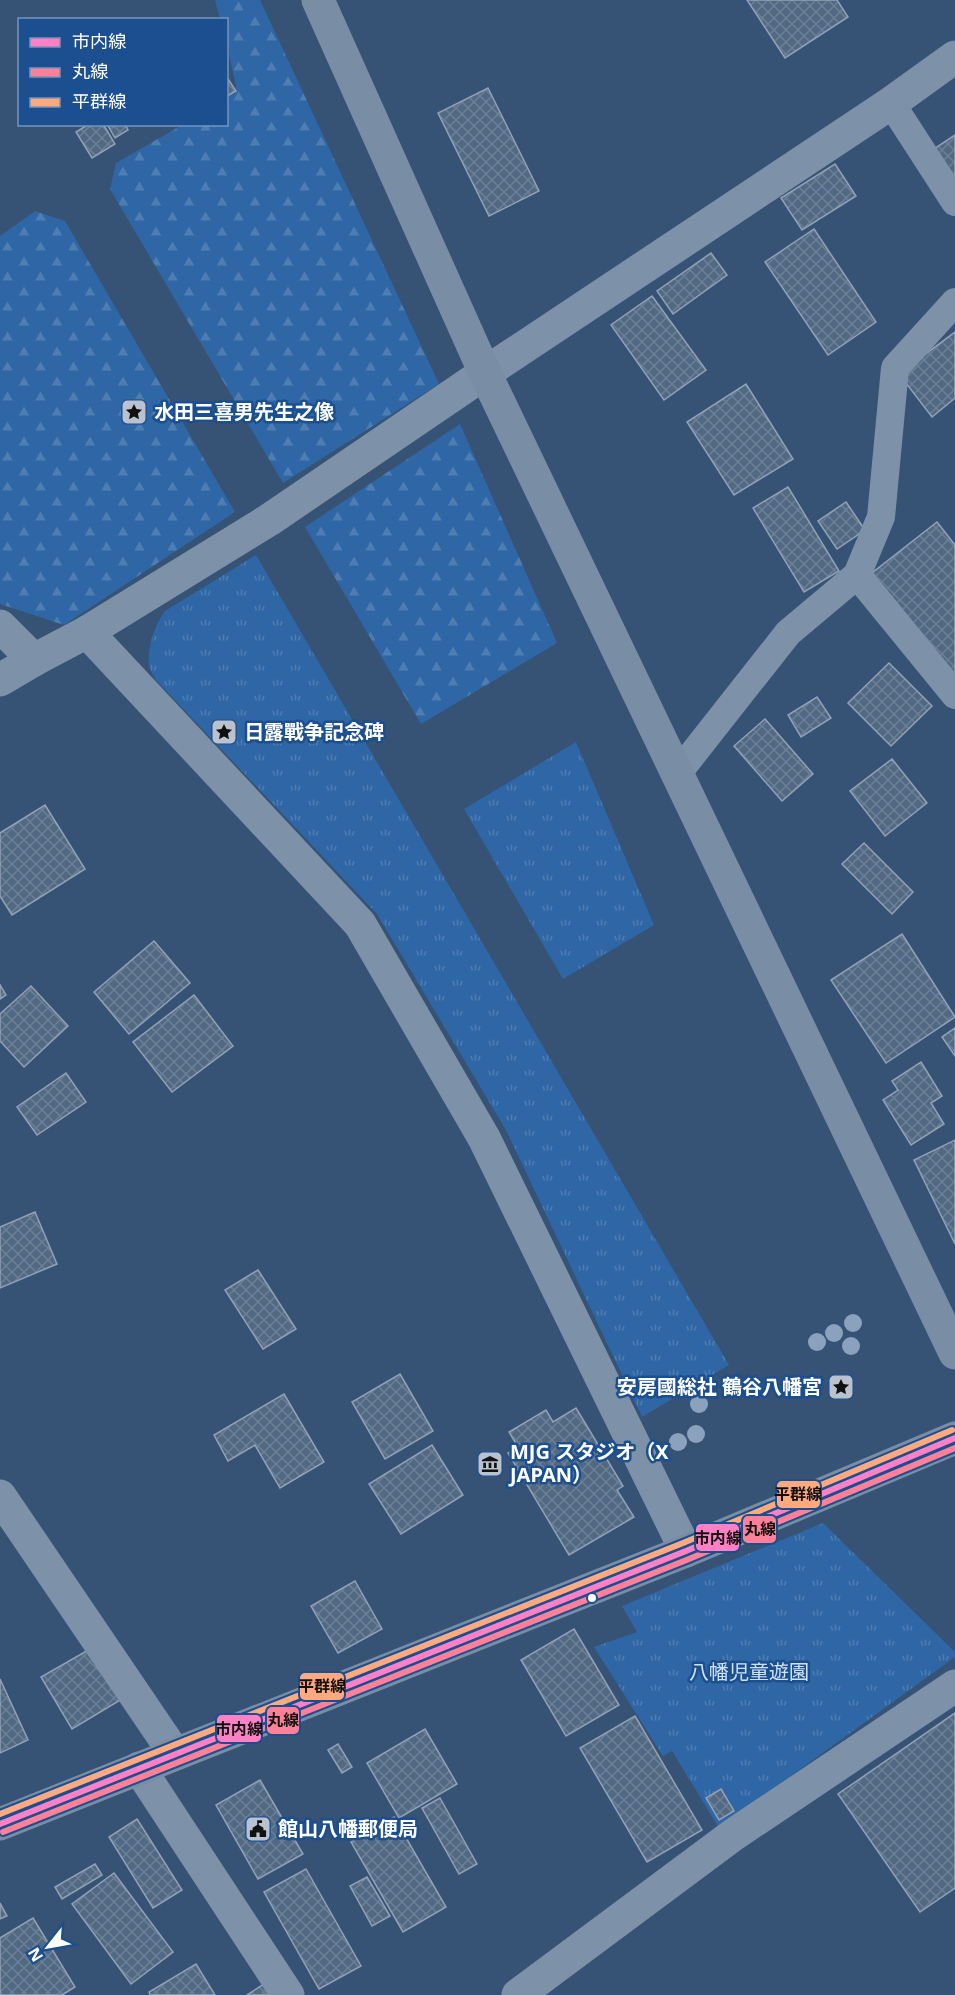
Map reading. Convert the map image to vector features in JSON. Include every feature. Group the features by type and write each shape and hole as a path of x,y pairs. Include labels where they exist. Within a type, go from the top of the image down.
{"street":[{"path":"318,0 485,373 955,1353"},
{"path":"0,680 87,632 269,520 485,373 891,103 955,57"},
{"path":"0,626 34,660"},
{"path":"87,632 360,924 484,1138 686,1551"},
{"path":"0,1824 686,1551 955,1438"},
{"path":"0,1496 175,1754"},
{"path":"518,1995 733,1835 955,1686"},
{"path":"139,1768 288,1995"}],"lane":[{"path":"891,103 955,202"},
{"path":"677,774 788,633 857,575 881,517 895,368 955,302"},
{"path":"857,575 955,695"}],"green space":[{"path":"215,0 260,0 439,384 283,483 110,189 116,163 180,126 228,126 228,97 235,93 236,86 228,50 228,18 220,18"},
{"path":"35,211 65,221 235,512 64,625 0,604 0,236"},
{"path":"460,424 557,643 421,724 305,527"},
{"path":"256,555 729,1365 642,1417 506,1130 377,914 155,679 151,671 149,666 150,645 165,611"},
{"path":"576,742 654,925 563,979 464,809"},
{"name":"八幡児童遊園","path":"823,1523 955,1652 955,1657 719,1828 672,1751 663,1756 594,1647 637,1632 622,1606"}],"building":[{"path":"747,0 837,0 848,17 785,58"},
{"path":"228,79 236,91 228,96"},
{"path":"488,88 539,191 489,216 438,113"},
{"path":"86,126 104,126 115,144 92,158 76,132"},
{"path":"108,126 126,126 128,130 115,138"},
{"path":"955,135 955,187 931,151"},
{"path":"835,164 856,196 802,230 781,198"},
{"path":"814,229 876,322 828,355 765,262"},
{"path":"711,253 727,275 673,314 657,291"},
{"path":"652,296 706,370 664,400 611,325"},
{"path":"955,332 955,398 932,417 899,374"},
{"path":"746,384 793,459 734,495 687,422"},
{"path":"788,487 839,571 804,592 753,508"},
{"path":"846,502 865,530 837,549 818,521"},
{"path":"937,522 955,545 955,680 872,573"},
{"path":"889,663 932,706 891,746 848,703"},
{"path":"817,697 831,718 801,737 788,715"},
{"path":"765,719 813,774 782,801 734,746"},
{"path":"892,759 927,803 885,836 850,791"},
{"path":"45,805 85,869 12,915 0,896 0,833"},
{"path":"864,843 913,892 892,914 842,864"},
{"path":"902,934 955,1017 886,1063 831,980"},
{"path":"154,941 190,983 129,1034 94,992"},
{"path":"0,985 6,995 0,999"},
{"path":"31,986 68,1026 24,1067 0,1041 0,1014"},
{"path":"194,995 233,1046 172,1092 133,1042"},
{"path":"955,1028 955,1056 942,1037"},
{"path":"921,1062 942,1096 931,1103 944,1124 911,1145 883,1100 898,1090 892,1081"},
{"path":"66,1073 86,1102 37,1135 17,1107"},
{"path":"955,1140 955,1244 914,1160"},
{"path":"35,1212 57,1264 0,1288 0,1227"},
{"path":"258,1270 296,1329 263,1349 225,1290"},
{"path":"400,1374 433,1431 385,1459 352,1402"},
{"path":"284,1394 324,1462 280,1488 255,1445 228,1461 214,1435"},
{"path":"576,1408 623,1486 617,1490 634,1517 569,1555 508,1453 518,1447 509,1432 546,1410 553,1422"},
{"path":"432,1445 463,1495 401,1534 369,1484"},
{"path":"355,1581 382,1629 338,1653 311,1606"},
{"path":"574,1629 619,1705 566,1736 521,1660"},
{"path":"97,1645 127,1696 72,1729 41,1677"},
{"path":"0,1679 28,1740 0,1753"},
{"path":"955,1713 955,1888 920,1912 838,1794"},
{"path":"635,1716 702,1830 647,1862 580,1748"},
{"path":"425,1729 457,1784 399,1818 367,1763"},
{"path":"338,1744 352,1767 342,1773 328,1750"},
{"path":"260,1780 303,1854 258,1879 216,1805"},
{"path":"721,1789 734,1811 719,1820 706,1798"},
{"path":"440,1798 477,1864 459,1874 422,1808"},
{"path":"394,1817 446,1907 403,1932 351,1842"},
{"path":"137,1819 182,1890 153,1908 109,1837"},
{"path":"95,1864 102,1875 62,1899 55,1887"},
{"path":"306,1869 361,1966 319,1989 264,1892"},
{"path":"114,1873 173,1952 131,1984 72,1904"},
{"path":"367,1877 390,1916 372,1926 350,1886"},
{"path":"0,1903 7,1916 0,1919"},
{"path":"33,1918 75,1987 62,1995 0,1995 0,1938"},
{"path":"196,1964 215,1995 150,1995 149,1992"},
{"path":"267,1982 275,1995 247,1995"}],"transit line":[{"name":"平群線","path":"0,1814 683,1543 952,1430"},
{"name":"市内線","path":"0,1824 686,1551 955,1438"},
{"name":"丸線","path":"3,1832 689,1559 955,1448"}],"place":[{"name":"水田三喜男先生之像","path":"134,412"},
{"name":"日露戰争記念碑","path":"224,732"},
{"name":"安房國総社 鶴谷八幡宮","path":"841,1387"},
{"name":"MJG スタジオ（X JAPAN）","path":"490,1464"},
{"name":"館山八幡郵便局","path":"258,1829"}]}
